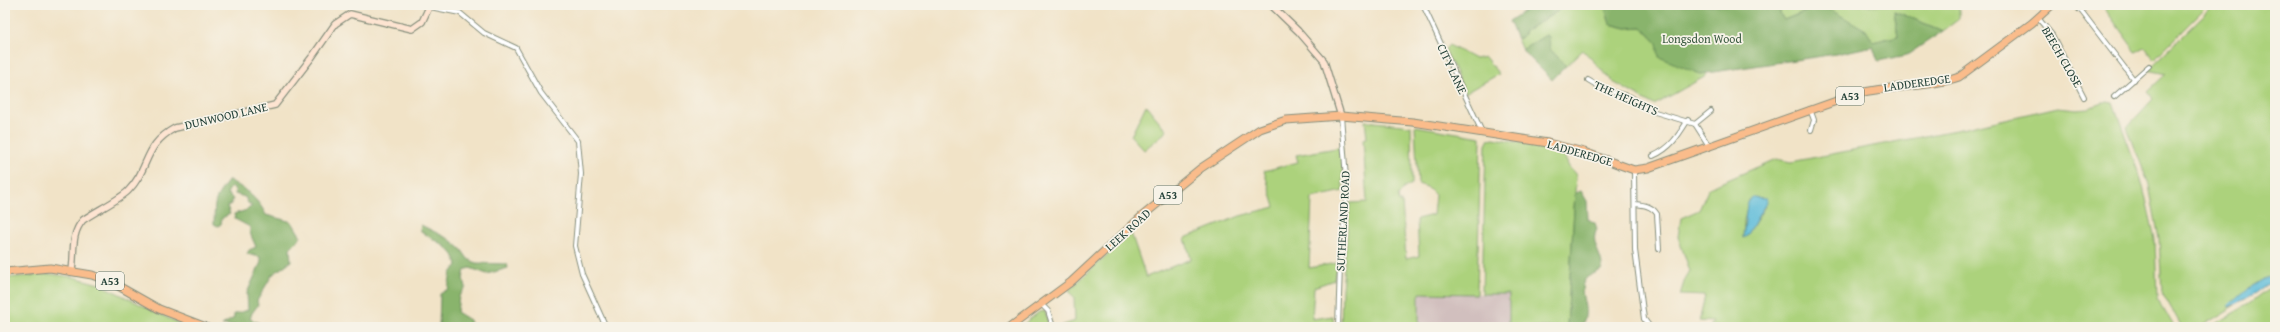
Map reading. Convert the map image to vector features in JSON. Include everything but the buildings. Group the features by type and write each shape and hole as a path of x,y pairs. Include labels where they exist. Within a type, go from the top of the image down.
{"highway":[{"name":"LADDEREDGE","path":"1340,116 1392,119 1548,143 1584,152 1634,170 1648,168 1810,109 1882,87 1933,83 1959,77 2038,18 2052,5"},
{"name":"LEEK ROAD","path":"1010,327 1042,305 1071,282 1141,217 1200,168 1242,139 1260,129 1286,120 1340,116"},
{"name":"A53","path":"5,272 35,268 72,270 113,283 159,309 206,327"}],"street":[{"path":"1271,5 1303,36 1324,61 1340,116"},
{"name":"CITY LANE","path":"1422,5 1482,132"},
{"path":"2074,5 2082,12 2134,80"},
{"path":"430,6 460,13 484,33 516,48 541,92 578,140 581,174 575,246 582,274 606,327"},
{"name":"DUNWOOD LANE","path":"72,270 73,242 77,226 83,220 127,192 137,180 155,142 165,133 175,128 275,105 335,24 343,17 350,14 412,29 422,22 430,6"},
{"name":"BEECH CLOSE","path":"2038,18 2061,51 2084,97"},
{"path":"2114,96 2149,66"},
{"name":"THE HEIGHTS","path":"1588,80 1605,90 1631,97 1655,112 1688,120 1696,124"},
{"path":"1810,109 1814,120 1811,130"},
{"path":"1709,146 1696,124 1711,111"},
{"name":"SUTHERLAND ROAD","path":"1338,327 1340,266 1346,190 1340,116"},
{"path":"1653,156 1664,151 1675,141 1688,120"},
{"path":"1634,170 1635,250 1644,319 1650,327"},
{"path":"1635,204 1654,209 1657,214 1660,249"},
{"path":"1042,305 1048,310 1053,327"}],"shaded area":[{"path":"1418,293 1509,294 1509,327 1419,327"}],"green space":[{"path":"1534,5 1560,5 1558,11 1525,31 1523,36 1517,39 1509,21"},
{"path":"1560,5 1604,5 1610,24 1626,28 1642,27 1657,43 1700,74 1706,73 1706,76 1654,105 1613,82 1583,50 1566,66 1550,49 1549,37 1546,35 1522,50 1517,39 1523,36 1525,31 1558,11"},
{"name":"Longsdon Wood","path":"1604,5 1780,5 1780,14 1784,20 1822,5 1866,30 1873,42 1898,36 1894,11 1943,31 1907,55 1878,61 1873,46 1836,54 1700,74 1659,57 1657,43 1642,27 1626,28 1610,24"},
{"path":"1780,5 1820,5 1784,20 1780,14"},
{"path":"1822,5 1959,5 1959,19 1943,31 1894,11 1898,36 1873,42"},
{"path":"2102,5 2208,5 2154,59 2145,47 2136,52"},
{"path":"2214,5 2275,5 2275,272 2246,290 2230,307 2236,305 2200,327 2182,327 2162,292 2159,239 2149,185 2127,127 2153,99 2147,92 2166,74 2147,70"},
{"path":"1546,35 1549,37 1550,49 1566,66 1552,80 1522,50"},
{"path":"1449,45 1475,59 1485,57 1499,74 1465,93 1445,49"},
{"path":"2107,101 2113,102 2143,186 2155,239 2157,298 2174,327 1710,327 1713,322 1699,321 1705,296 1680,295 1685,279 1690,271 1678,237 1681,218 1699,210 1709,188 1776,159 1791,162 1966,128 2058,107 2076,109 2089,108","holes":["1749,200 1765,206 1747,236 1743,238 1744,220"]},
{"path":"1146,105 1167,131 1144,150 1131,136"},
{"path":"1365,121 1411,126 1412,184 1404,188 1398,196 1399,202 1402,202 1406,259 1419,256 1417,219 1433,215 1435,195 1427,187 1418,184 1415,126 1481,137 1477,294 1419,293 1419,327 1341,327 1342,289 1350,203 1367,202 1363,139 1367,138"},
{"path":"1494,138 1561,149 1569,167 1576,175 1567,327 1509,327 1509,294 1482,294 1486,145 1489,139"},
{"path":"1342,147 1343,191 1312,198 1309,268 1337,263 1334,280 1314,287 1312,319 1333,316 1334,327 1058,327 1075,321 1074,298 1069,290 1131,233 1146,277 1191,259 1185,238 1240,216 1275,207 1264,171 1298,162 1296,155"},
{"path":"229,180 250,194 263,209 266,215 292,222 301,237 290,248 291,261 272,275 257,301 258,305 252,313 250,319 264,327 222,325 234,318 234,314 248,310 247,293 261,262 260,257 247,254 249,250 256,247 250,233 250,227 235,219 234,214 247,210 252,206 248,203 245,197 235,194 235,189 231,187 227,193 233,199 231,204 227,206 230,214 222,218 221,224 218,226 214,224 217,196"},
{"path":"1581,191 1587,201 1588,219 1595,223 1597,229 1595,244 1601,258 1602,269 1588,277 1582,286 1585,309 1584,321 1580,327 1567,327 1575,193"},
{"path":"421,225 449,239 461,249 468,259 476,263 507,264 508,268 487,274 470,268 465,270 463,279 466,287 459,296 457,312 470,320 472,327 439,327 440,294 448,289 451,273 457,265 452,253 442,244 420,230"},
{"path":"50,274 73,277 99,284 186,327 5,327 5,278"},
{"path":"2275,284 2275,327 2209,327 2249,304"},
{"path":"1045,311 1049,327 1020,327 1039,312"}],"water":[{"path":"1752,197 1766,198 1766,202 1747,236 1743,238 1747,204"},
{"path":"2275,272 2275,279 2255,294 2230,307 2229,305 2246,290"}]}
